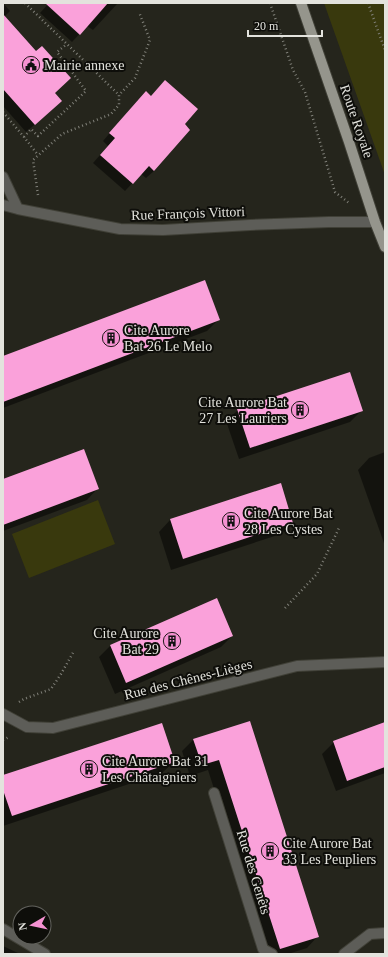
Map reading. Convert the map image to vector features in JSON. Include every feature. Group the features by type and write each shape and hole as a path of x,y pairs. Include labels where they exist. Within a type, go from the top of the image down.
{"main road":[{"name":"Route Royale","path":"301,3 349,142 380,223 385,248"}],"street":[{"path":"3,177 18,209"},
{"name":"Rue François Vittori","path":"3,205 41,214 120,228 163,230 329,222 380,223"},
{"name":"Rue des Chênes-Lièges","path":"3,714 27,727 53,728 297,666 385,662"},
{"name":"Rue des Genêts","path":"214,793 263,949 272,954"},
{"path":"3,929 45,954"},
{"path":"344,954 370,934 385,933"}],"path":[{"path":"25,3 119,95"},
{"path":"270,3 293,70 305,92 335,192 380,223"},
{"path":"368,3 385,50"},
{"path":"41,214 33,160 62,134 111,114 119,105 119,95 135,78 150,40 139,12"},
{"path":"24,137 31,129 38,136 86,91 57,52 67,44"},
{"path":"3,112 38,155"},
{"path":"285,608 317,574 339,528"},
{"path":"13,705 24,699 51,689 74,651"}],"shaded area":[{"path":"324,3 385,3 385,175"},
{"path":"98,500 115,544 29,578 12,534"}],"building":[{"path":"45,3 108,3 80,35"},
{"name":"Mairie annexe","path":"3,14 36,51 42,46 71,78 55,93 62,101 35,125 3,89"},
{"path":"165,80 198,109 185,124 190,130 154,171 149,166 133,184 100,155 115,138 109,133 146,91 151,96"},
{"name":"Cite Aurore Bat 26 Le Melo","path":"205,280 220,320 3,402 3,356"},
{"name":"Cite Aurore Bat 27 Les Lauriers","path":"350,372 363,411 250,448 237,409"},
{"path":"84,449 99,489 3,525 3,479"},
{"name":"Cite Aurore Bat 28 Les Cystes","path":"281,483 293,523 183,559 170,519"},
{"name":"Cite Aurore Bat 29","path":"217,598 233,636 126,683 110,645"},
{"name":"Cite Aurore Bat 33 Les Peupliers","path":"250,721 319,937 280,949 219,760 202,765 193,739"},
{"path":"385,722 385,767 347,781 333,741"},
{"name":"Cite Aurore Bat 31 Les Châtaigniers","path":"162,723 175,762 12,816 3,790 3,775"}],"place":[{"name":"Mairie annexe","path":"31,65"},
{"name":"Cite Aurore Bat 26 Le Melo","path":"111,338"},
{"name":"Cite Aurore Bat 27 Les Lauriers","path":"300,410"},
{"name":"Cite Aurore Bat 28 Les Cystes","path":"231,521"},
{"name":"Cite Aurore Bat 29","path":"172,641"},
{"name":"Cite Aurore Bat 31 Les Châtaigniers","path":"89,769"},
{"name":"Cite Aurore Bat 33 Les Peupliers","path":"270,851"}]}
